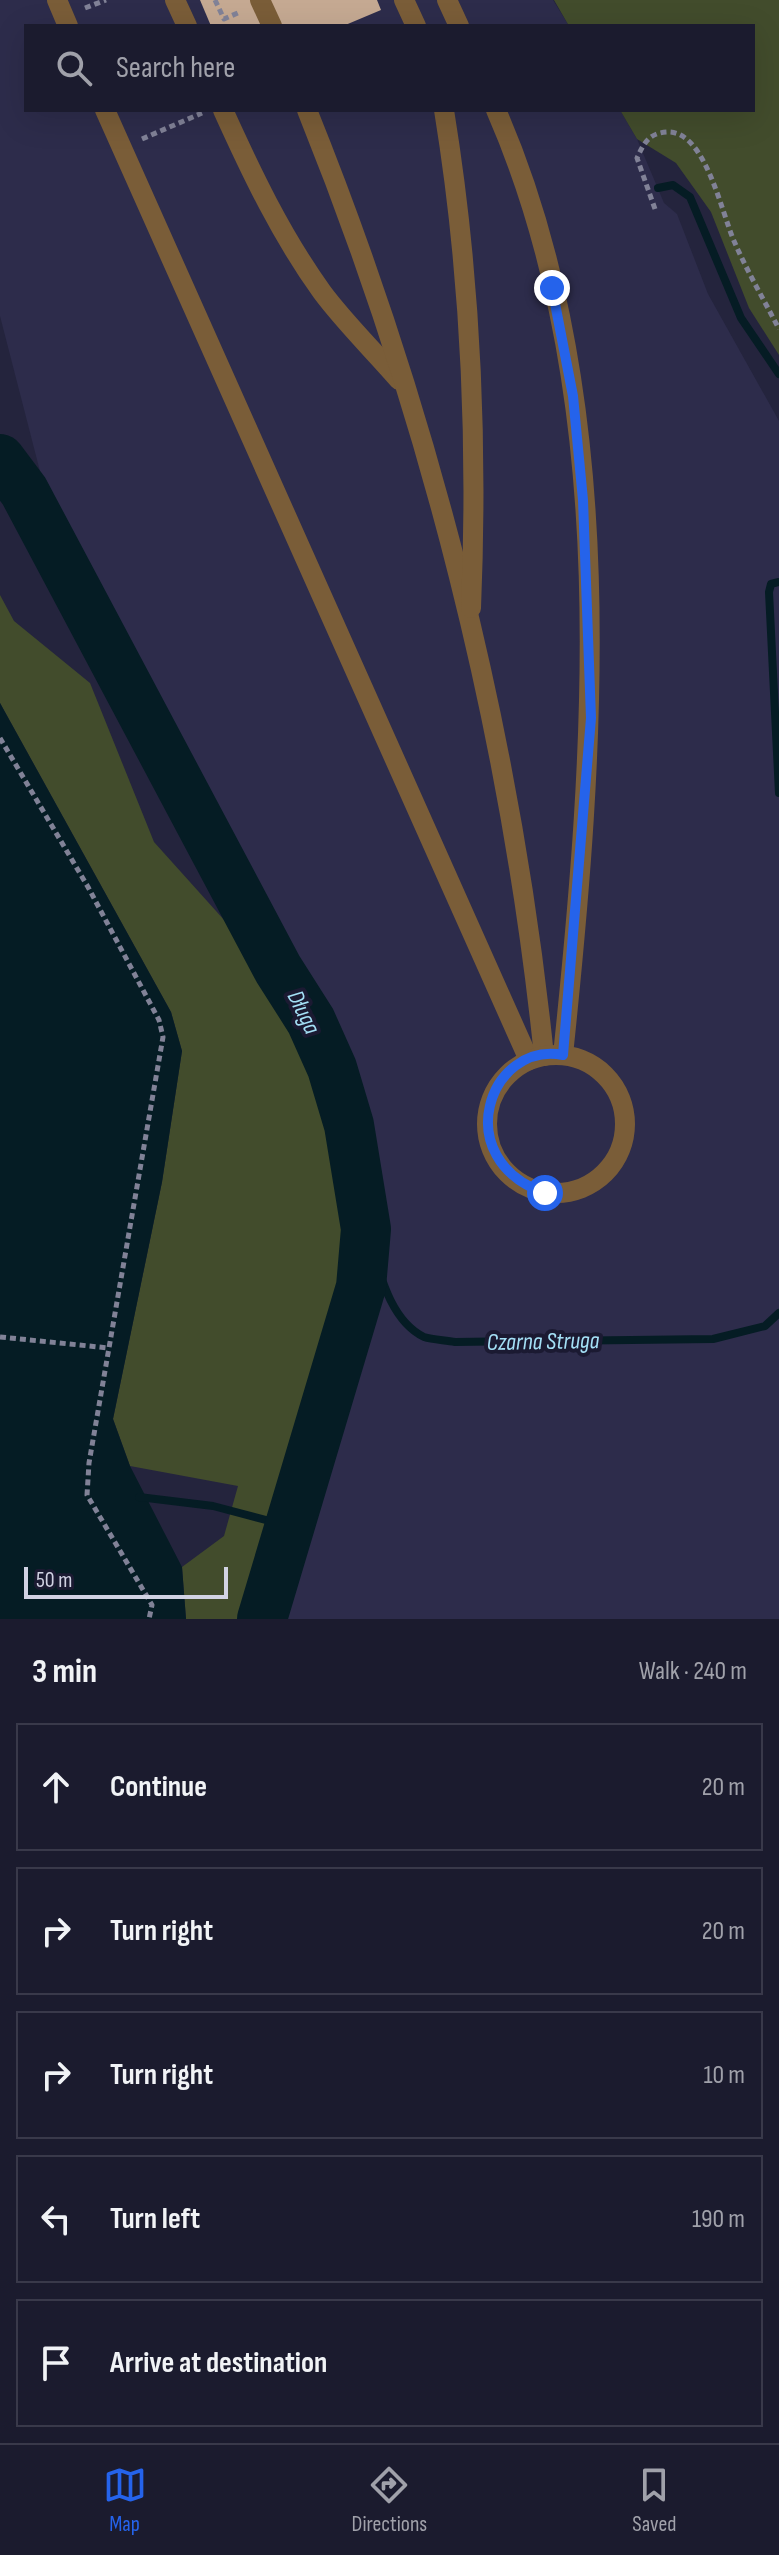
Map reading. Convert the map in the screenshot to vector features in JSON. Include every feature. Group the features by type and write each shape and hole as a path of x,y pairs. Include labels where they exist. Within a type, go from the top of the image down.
{"street":[{"path":"57,0 67,24"},
{"path":"175,0 186,24"},
{"path":"404,0 415,24"},
{"path":"447,0 458,24"},
{"path":"261,1 271,24"},
{"path":"106,112 545,1057"},
{"path":"224,112 258,188 324,294 405,387"},
{"path":"308,112 373,282 405,387 470,633 500,765 526,910 545,1057"},
{"path":"444,112 469,295 476,492 470,633"},
{"path":"497,112 527,198 552,288 573,396 583,500 591,718 545,1057"},
{"path":"545,1057 579,1058 600,1069 615,1086 624,1107 626,1130 620,1152 608,1171 589,1186 568,1193 545,1193 523,1185 505,1171 493,1152 487,1129 488,1106 498,1085 514,1068 545,1057"}],"path":[{"path":"215,0 224,19 261,1"},
{"path":"121,147 206,112"},
{"path":"655,209 637,158 644,143 656,132 673,132 689,138 700,153 734,241 779,329"},
{"path":"0,738 88,887 159,1020 163,1037 87,1495 152,1605 149,1619"},
{"path":"0,1337 109,1348"}],"shaded area":[{"path":"0,0 553,0 568,24 24,24 24,112 621,112 637,139 664,203 677,214 708,294 779,421 779,1619 286,1619 377,1300 381,1181 373,1132 349,1058 42,479 0,316"}],"green space":[{"path":"554,0 779,0 779,355 749,308 711,212 676,163 637,139 621,112 755,112 755,24 568,24"},
{"path":"0,595 14,621 90,683 154,842 225,921 322,1089 347,1213 341,1291 247,1619 186,1619 182,1567 224,1536 238,1486 130,1466 113,1419 162,1182 182,1051 171,1012 0,703"}],"water":[{"path":"0,703 171,1012 182,1051 162,1182 113,1419 130,1466 182,1567 186,1619 0,1619"}],"building":[{"path":"200,0 377,0 381,10 348,24 210,24"}],"waterway":[{"path":"658,188 673,185 690,197 741,318 779,374"},
{"name":"Długa","path":"0,459 24,491 278,969 311,1021 332,1068 349,1125 366,1229 361,1287 262,1619"},
{"name":"Czarna Struga","path":"779,582 771,584 769,592 779,793"},
{"name":"Czarna Struga","path":"366,1229 393,1304 411,1329 428,1338 455,1342 713,1339 765,1326 779,1313"},
{"path":"139,1497 213,1506 289,1526"}],"route":[{"path":"545,1193 523,1185 505,1171 493,1152 487,1129 488,1106 498,1085 514,1068 534,1058 563,1055 574,953 591,718 588,606 583,500 573,396 552,288"}]}
